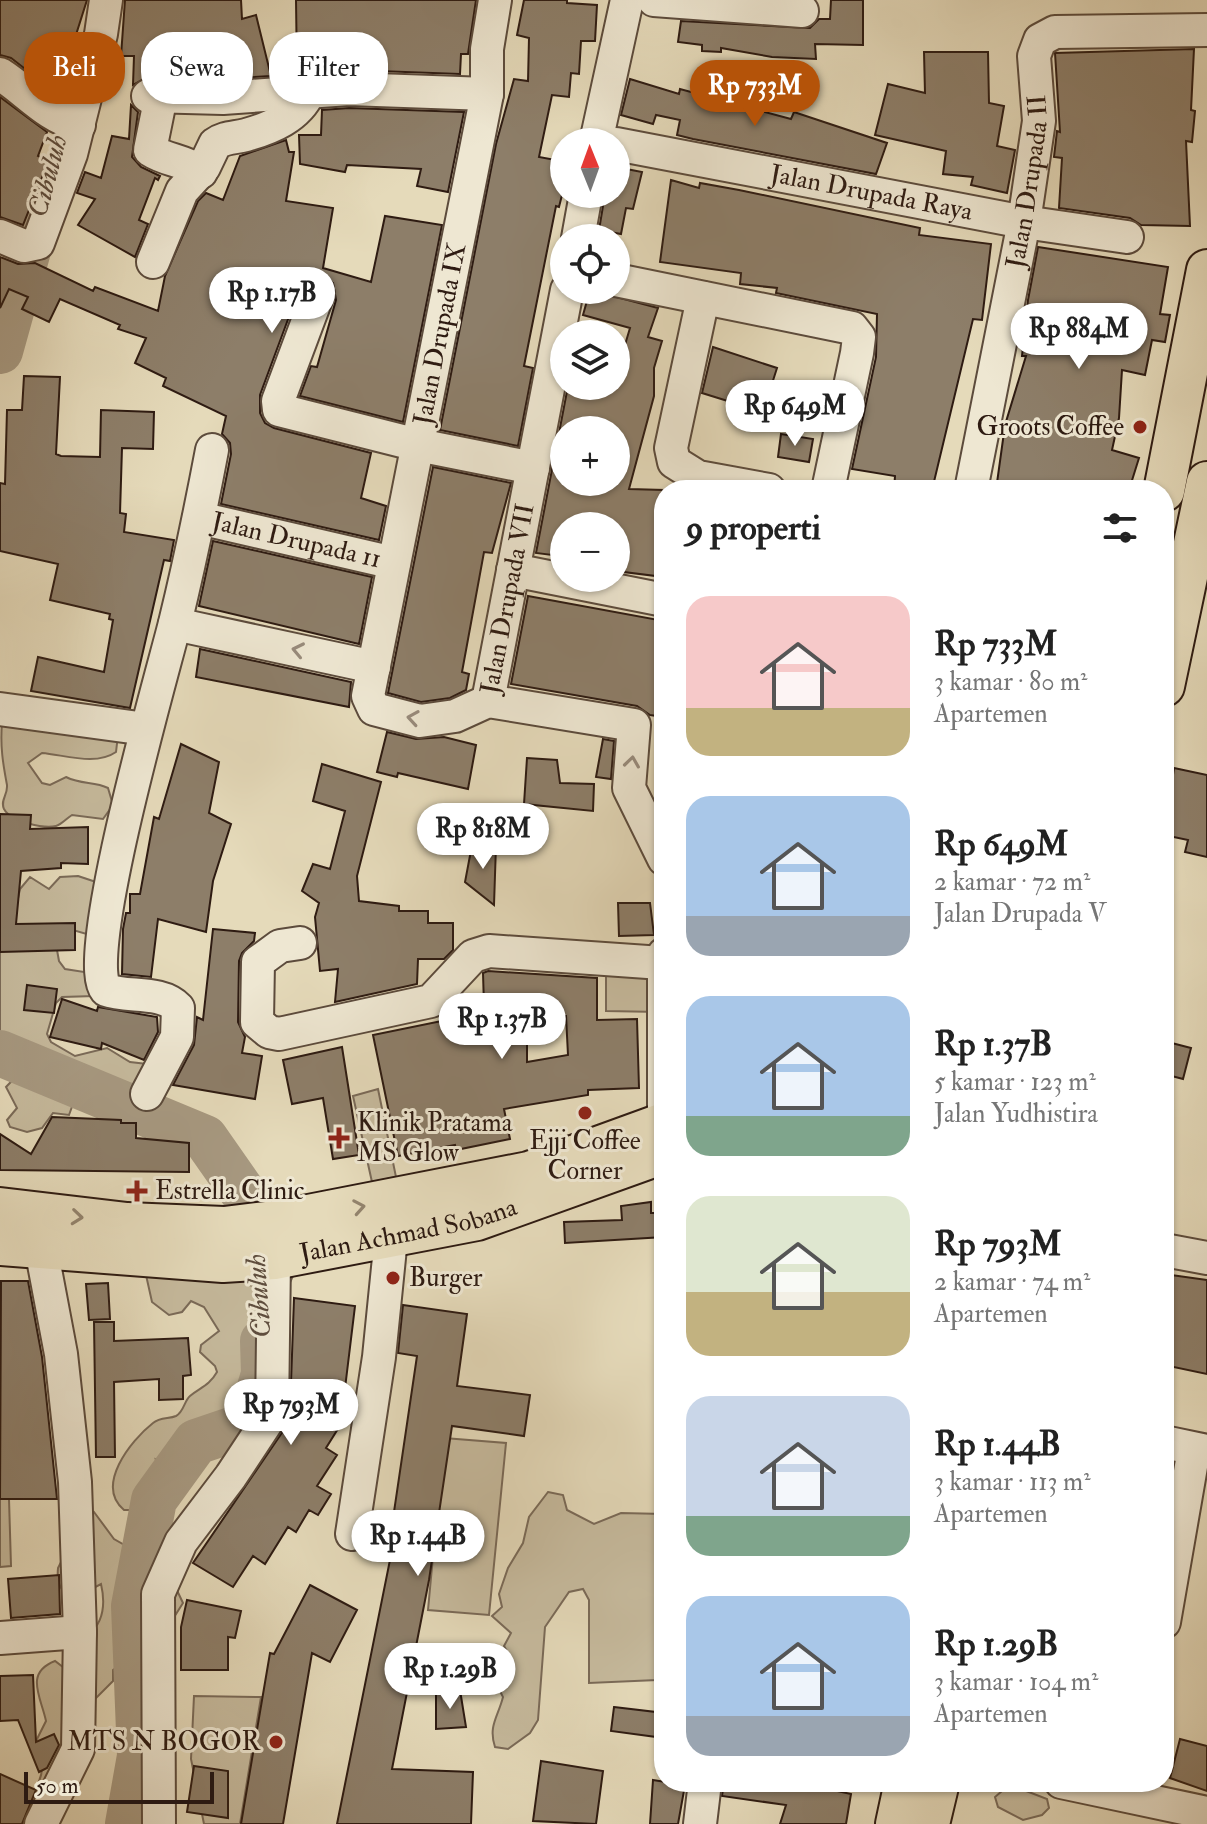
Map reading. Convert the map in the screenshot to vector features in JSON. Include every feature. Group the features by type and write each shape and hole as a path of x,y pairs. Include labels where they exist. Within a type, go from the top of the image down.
{"main road":[{"path":"1168,480 1195,401 1207,270"},
{"path":"1174,639 1207,482"},
{"name":"Jalan Achmad Sobana","path":"223,1244 283,1220 529,1172 654,1128"},
{"name":"Jalan Achmad Sobana","path":"0,1245 25,1223 127,1223 223,1244 271,1259 477,1220 654,1157"},
{"path":"896,1824 903,1792"},
{"path":"929,1824 937,1792"}],"street":[{"path":"20,243 71,154 71,123 101,34 106,0"},
{"name":"Jalan Drupada IX","path":"374,667 487,94 487,49 495,0"},
{"path":"605,128 627,0"},
{"path":"654,0 802,11"},
{"name":"Jalan Drupada II","path":"973,480 1024,222 1039,121 1034,56 1040,40 1055,32 1207,30"},
{"path":"0,74 25,90 43,110 71,123"},
{"path":"388,90 487,94"},
{"path":"201,172 184,160 164,158 150,150 154,96 223,98 269,95"},
{"path":"153,262 182,191 201,172 217,141 255,132 291,115 303,104"},
{"name":"Jalan Drupada Raya","path":"630,147 1024,222 1127,237"},
{"path":"630,283 852,328 859,337 830,480"},
{"path":"318,294 278,401 279,410 418,445 533,468"},
{"path":"703,298 671,448 674,462 698,477 714,480"},
{"name":"Jalan Drupada VII","path":"374,667 368,696 374,709 420,721 455,716 488,701 564,304"},
{"path":"147,1094 177,1037 178,1008 172,1002 158,998 106,990 99,973 110,887 146,729 175,624 212,450"},
{"name":"Jalan Drupada 11","path":"199,518 394,563"},
{"path":"513,570 654,598"},
{"path":"175,624 374,667"},
{"path":"488,701 634,725 629,788 654,839"},
{"path":"0,709 146,729"},
{"path":"300,943 280,946 258,962 257,1022 269,1032 279,1034 431,1001 473,956 489,951 654,958"},
{"path":"25,1223 61,1354 75,1482 80,1632 78,1749 41,1824"},
{"path":"352,1534 379,1357 391,1238"},
{"path":"1174,1252 1207,1258"},
{"path":"159,1823 158,1594 181,1542 231,1476 272,1414 271,1259"},
{"path":"1174,1429 1193,1443 1174,1560"},
{"path":"0,1638 80,1632"},
{"path":"700,1824 704,1792"},
{"path":"1138,1792 1207,1813"}],"shaded area":[{"path":"2,723 118,735 116,752 108,756 90,759 42,753 28,763 42,783 50,785 66,777 108,788 113,805 103,819 72,815 51,827 28,824 8,814 3,806 7,785 2,755"},
{"path":"78,876 96,882 90,935 73,930 55,939 59,961 65,969 91,973 94,996 62,997 56,1003 47,1034 51,1042 75,1056 107,1048 130,1062 147,1064 168,1080 168,1088 144,1112 114,1107 89,1081 81,1082 69,1115 53,1113 42,1128 27,1132 10,1127 7,1120 17,1108 6,1087 37,1055 36,1048 28,1046 13,1052 0,1052 0,924 15,912 20,889 30,877 49,889 60,877"},
{"path":"606,964 654,966 654,1012 606,1011"},
{"path":"378,1089 396,1177 372,1182 353,1096"},
{"path":"146,1275 256,1278 260,1285 271,1275 293,1276 252,1366 260,1388 274,1384 242,1435 221,1430 216,1444 204,1438 189,1452 179,1471 173,1472 156,1460 156,1481 148,1500 138,1510 124,1510 116,1500 113,1489 114,1477 126,1452 153,1423 179,1414 188,1398 217,1372 200,1352 201,1345 219,1331 204,1307 191,1301 182,1312 169,1315 152,1302"},
{"path":"444,1438 506,1443 489,1615 428,1610"},
{"path":"548,1492 563,1495 567,1510 594,1524 621,1513 654,1514 654,1680 589,1683 589,1600 583,1589 569,1592 545,1627 538,1720 530,1733 508,1749 495,1747 493,1740 493,1727 503,1697 491,1673 495,1659 508,1653 504,1646 511,1633 492,1616 502,1607 499,1594 508,1568 523,1543 529,1517"},
{"path":"0,1499 9,1499 11,1566 0,1567"},
{"path":"94,1512 114,1539 142,1555 134,1586 143,1592 174,1584 183,1603 171,1622 147,1686 131,1675 130,1666 121,1664 113,1670 113,1681 93,1701 36,1815 30,1808 42,1773 33,1747 46,1721 37,1679 46,1666 55,1661 63,1667 94,1630 103,1611 101,1584 86,1592 66,1594 58,1579 58,1568 84,1517"},
{"path":"194,1696 261,1697 240,1824 204,1824 191,1759"},
{"path":"1001,1792 1029,1792 1047,1799 1049,1808 1042,1815 1023,1820 998,1807 995,1797"}],"building":[{"path":"0,0 87,0 77,32 24,32 24,68 11,58 0,55"},
{"path":"125,0 241,0 242,19 256,15 269,76 253,77 253,32 141,32 141,81 133,85 134,56 125,56"},
{"path":"296,0 476,0 468,54 461,54 460,74 388,71 388,32 296,32"},
{"path":"524,0 567,0 567,3 597,5 595,41 581,41 579,74 571,73 569,97 552,95 539,157 550,159 550,208 556,208 524,366 533,368 518,446 440,430 496,144 514,79 528,81 529,38 517,35"},
{"path":"831,0 863,0 863,45 815,44 816,59 772,57 721,48 721,52 702,51 702,45 678,42 681,21 810,28 819,19 830,19"},
{"path":"1194,49 1191,110 1195,111 1192,142 1186,141 1190,226 1141,225 1130,218 1059,208 1062,158 1054,157 1057,131 1060,132 1055,53"},
{"path":"924,52 988,52 989,103 1004,106 997,146 1015,150 1007,193 971,185 973,177 943,174 946,151 875,135 888,84 925,93"},
{"path":"630,79 679,94 680,89 791,119 794,112 887,143 876,174 693,139 677,135 680,120 656,115 653,124 621,115"},
{"path":"0,97 47,132 38,156 49,160 23,225 0,217"},
{"path":"131,105 138,112 132,157 141,167 160,176 158,180 155,178 139,220 148,224 135,257 78,225 95,199 77,193 85,172 101,178 112,136 129,139"},
{"path":"322,110 464,112 448,192 417,186 421,169 347,165 345,172 300,164 299,135 321,135"},
{"path":"286,140 289,152 294,152 286,201 333,208 323,268 371,282 385,216 442,225 403,422 300,396 311,366 317,367 336,300 333,283 324,276 307,279 300,287 260,395 260,413 265,423 274,428 371,453 361,498 386,506 379,540 221,504 231,454 230,443 222,434 226,416 163,386 166,378 135,363 146,338 118,329 120,325 60,299 49,322 22,309 28,297 9,289 0,308 0,257 18,264 35,263 93,291 95,287 158,311 165,276 198,201 206,193 223,200 240,156"},
{"path":"630,170 642,172 633,209 626,208 630,208"},
{"path":"671,180 699,188 700,183 739,190 920,228 919,235 991,244 982,320 973,319 934,480 895,480 895,476 852,469 876,357 877,314 776,293 777,288 740,284 741,273 660,262"},
{"path":"603,208 626,208 623,224 600,224"},
{"path":"1038,247 1168,267 1160,314 1170,315 1165,342 1152,340 1145,375 1122,370 1119,418 1112,450 1139,458 1132,480 997,480 1005,425 1026,356 1022,356"},
{"path":"630,301 658,308 648,337 662,341 654,368 654,396 630,485 630,416 562,416 565,400 630,400 630,320 601,320 583,315 586,304 630,304"},
{"path":"713,347 777,368 763,412 702,393"},
{"path":"24,376 60,377 56,454 61,456 100,457 101,410 154,412 153,449 122,448 120,513 126,514 124,532 174,540 170,561 164,560 130,708 31,691 38,657 104,672 113,620 109,619 110,614 50,600 58,564 0,551 0,483 5,484 7,410 22,410"},
{"path":"781,434 813,439 809,462 778,457"},
{"path":"433,467 511,483 492,553 484,552 462,672 469,674 466,690 450,698 421,702 388,693"},
{"path":"550,480 550,496 630,496 630,489 654,490 654,576 630,573 630,512 550,512 550,555 536,553"},
{"path":"213,541 372,577 359,644 199,606"},
{"path":"528,596 654,619 654,716 637,706 511,684"},
{"path":"200,649 351,682 349,707 196,677"},
{"path":"387,732 416,739 444,737 476,745 468,789 398,773 397,777 377,772"},
{"path":"603,739 614,741 611,779 596,777"},
{"path":"181,744 219,762 209,813 231,824 213,881 206,932 158,919 151,977 122,974 123,929 126,913 130,913 130,894 140,894 154,817 159,819"},
{"path":"527,758 557,760 560,783 594,784 593,811 524,804"},
{"path":"322,764 381,782 357,876 359,901 399,906 399,911 428,911 428,923 453,923 453,950 444,959 418,959 417,984 335,1002 338,969 320,971 315,917 319,903 302,891 313,864 330,869 345,811 313,801"},
{"path":"1174,768 1207,775 1207,857 1185,852 1188,840 1174,837"},
{"path":"0,814 31,815 30,829 88,827 88,864 61,863 61,868 21,871 16,924 75,923 75,950 0,952"},
{"path":"472,845 496,845 494,905 465,882"},
{"path":"618,903 650,903 654,935 619,936"},
{"path":"213,929 255,933 254,941 239,961 238,1022 245,1037 242,1053 262,1056 255,1099 173,1085 194,1045 197,1017 203,1020"},
{"path":"483,973 597,978 597,1020 637,1019 639,1088 588,1090 588,1095 504,1109 510,1139 456,1150 455,1145 398,1156 373,1035 476,1014 476,1008 484,1006","holes":["527,1016 566,1016 568,1055 527,1062"]},
{"path":"27,985 57,989 54,1013 24,1010"},
{"path":"62,999 97,1011 98,1007 157,1017 158,1032 144,1060 102,1043 101,1049 50,1037"},
{"path":"1174,1044 1191,1048 1183,1079 1174,1077"},
{"path":"342,1047 359,1155 333,1159 323,1098 292,1104 283,1060"},
{"path":"52,1117 121,1120 121,1123 136,1123 136,1138 189,1143 189,1172 0,1170 0,1134 31,1154"},
{"path":"651,1202 654,1238 565,1243 564,1222 622,1220 621,1206"},
{"path":"1174,1275 1207,1280 1207,1374 1174,1367"},
{"path":"1,1281 28,1281 42,1357 57,1499 0,1499"},
{"path":"108,1283 110,1319 89,1320 86,1284"},
{"path":"294,1298 355,1306 342,1413 346,1416 326,1448 337,1455 317,1486 331,1494 318,1515 309,1510 296,1532 288,1527 265,1564 253,1556 233,1587 193,1563 288,1424 291,1402 302,1384 291,1383"},
{"path":"403,1305 467,1314 457,1386 530,1395 524,1436 452,1426 429,1580 392,1769 473,1772 471,1824 337,1824 394,1540 390,1539 417,1356 398,1353"},
{"path":"94,1322 114,1322 114,1341 188,1338 191,1375 183,1376 183,1399 159,1400 159,1379 114,1382 115,1457 96,1457"},
{"path":"59,1575 60,1614 11,1618 8,1579"},
{"name":"MTS N BOGOR","path":"310,1585 357,1610 330,1662 312,1653 283,1824 241,1824 270,1653 274,1654"},
{"path":"187,1600 241,1611 235,1638 228,1637 228,1670 181,1670 181,1627"},
{"path":"33,1675 36,1742 54,1734 59,1745 47,1768 39,1772 18,1720 0,1721 0,1676"},
{"path":"460,1690 466,1727 436,1729 436,1694"},
{"path":"614,1707 654,1712 654,1737 611,1731"},
{"path":"1180,1739 1207,1746 1207,1791 1174,1779 1174,1762"},
{"path":"541,1761 603,1771 596,1824 533,1821"},
{"path":"194,1766 228,1771 228,1818 187,1812"},
{"path":"0,1774 36,1790 22,1824 0,1824"},
{"path":"653,1780 654,1792 684,1792 678,1824 650,1824"},
{"path":"723,1792 851,1794 846,1824 780,1824 786,1805 722,1796"}],"waterway":[{"name":"Cibuluh","path":"0,351 42,200"},
{"name":"Cibuluh","path":"0,1053 205,1138 247,1198 260,1266"},
{"name":"Cibuluh","path":"128,1824 140,1756 134,1606 154,1500 196,1442 249,1424 264,1374 263,1341"}],"place":[{"name":"Groots Coffee","path":"1140,427"},
{"name":"Ejji Coffee Corner","path":"585,1113"},
{"name":"Klinik Pratama MS Glow","path":"339,1138"},
{"name":"Estrella Clinic","path":"137,1191"},
{"name":"Burger","path":"393,1278"},
{"name":"MTS N BOGOR","path":"276,1742"}]}
